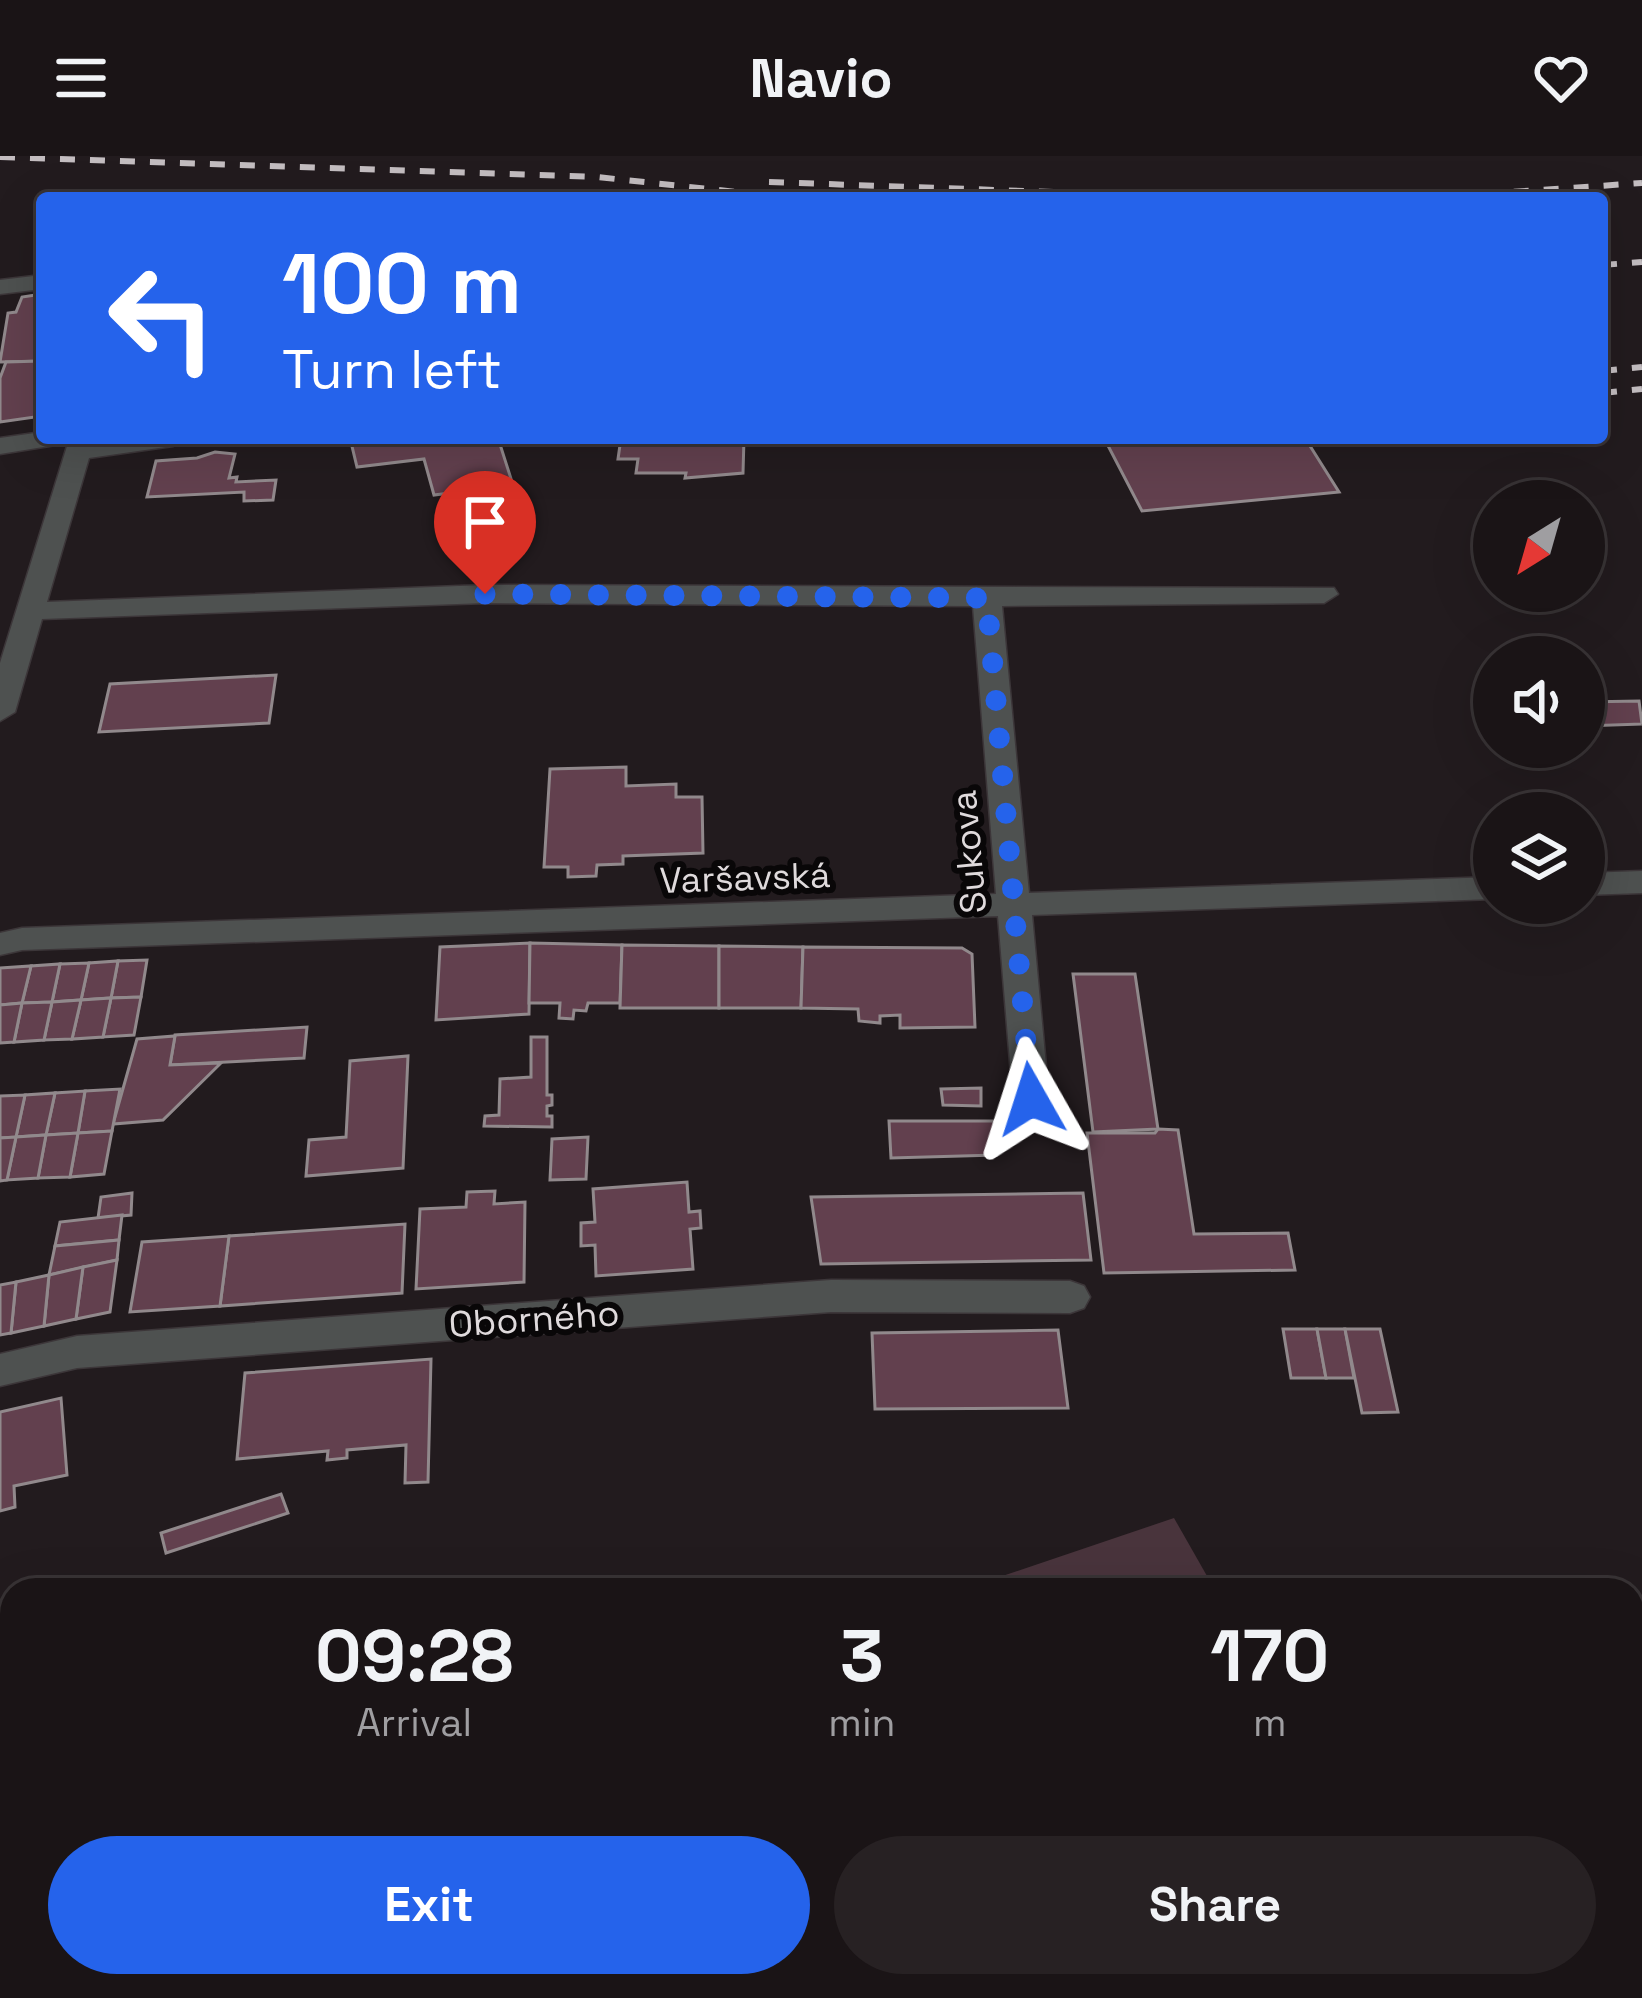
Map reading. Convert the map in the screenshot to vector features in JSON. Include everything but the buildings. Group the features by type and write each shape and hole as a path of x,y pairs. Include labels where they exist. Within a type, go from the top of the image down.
{"street":[{"path":"0,287 36,283"},
{"path":"0,446 48,444"},
{"path":"0,712 72,444"},
{"path":"30,611 485,594 987,598 1324,594"},
{"name":"Sukova","path":"987,598 1031,1099"},
{"path":"1605,883 1642,882"},
{"name":"Varšavská","path":"0,944 22,939 1473,889"},
{"name":"Oborného","path":"0,1370 77,1352 832,1296 1070,1298"}],"shaded area":[{"path":"1174,1518 1208,1578 996,1578"}],"railway":[{"path":"0,157 597,177 737,192"},
{"path":"769,182 1054,192"},
{"path":"1511,192 1642,183"},
{"path":"1608,265 1642,262"},
{"path":"1608,370 1642,367"},
{"path":"1608,392 1642,389"}],"route":[{"path":"485,594 987,598 1031,1099"}]}
